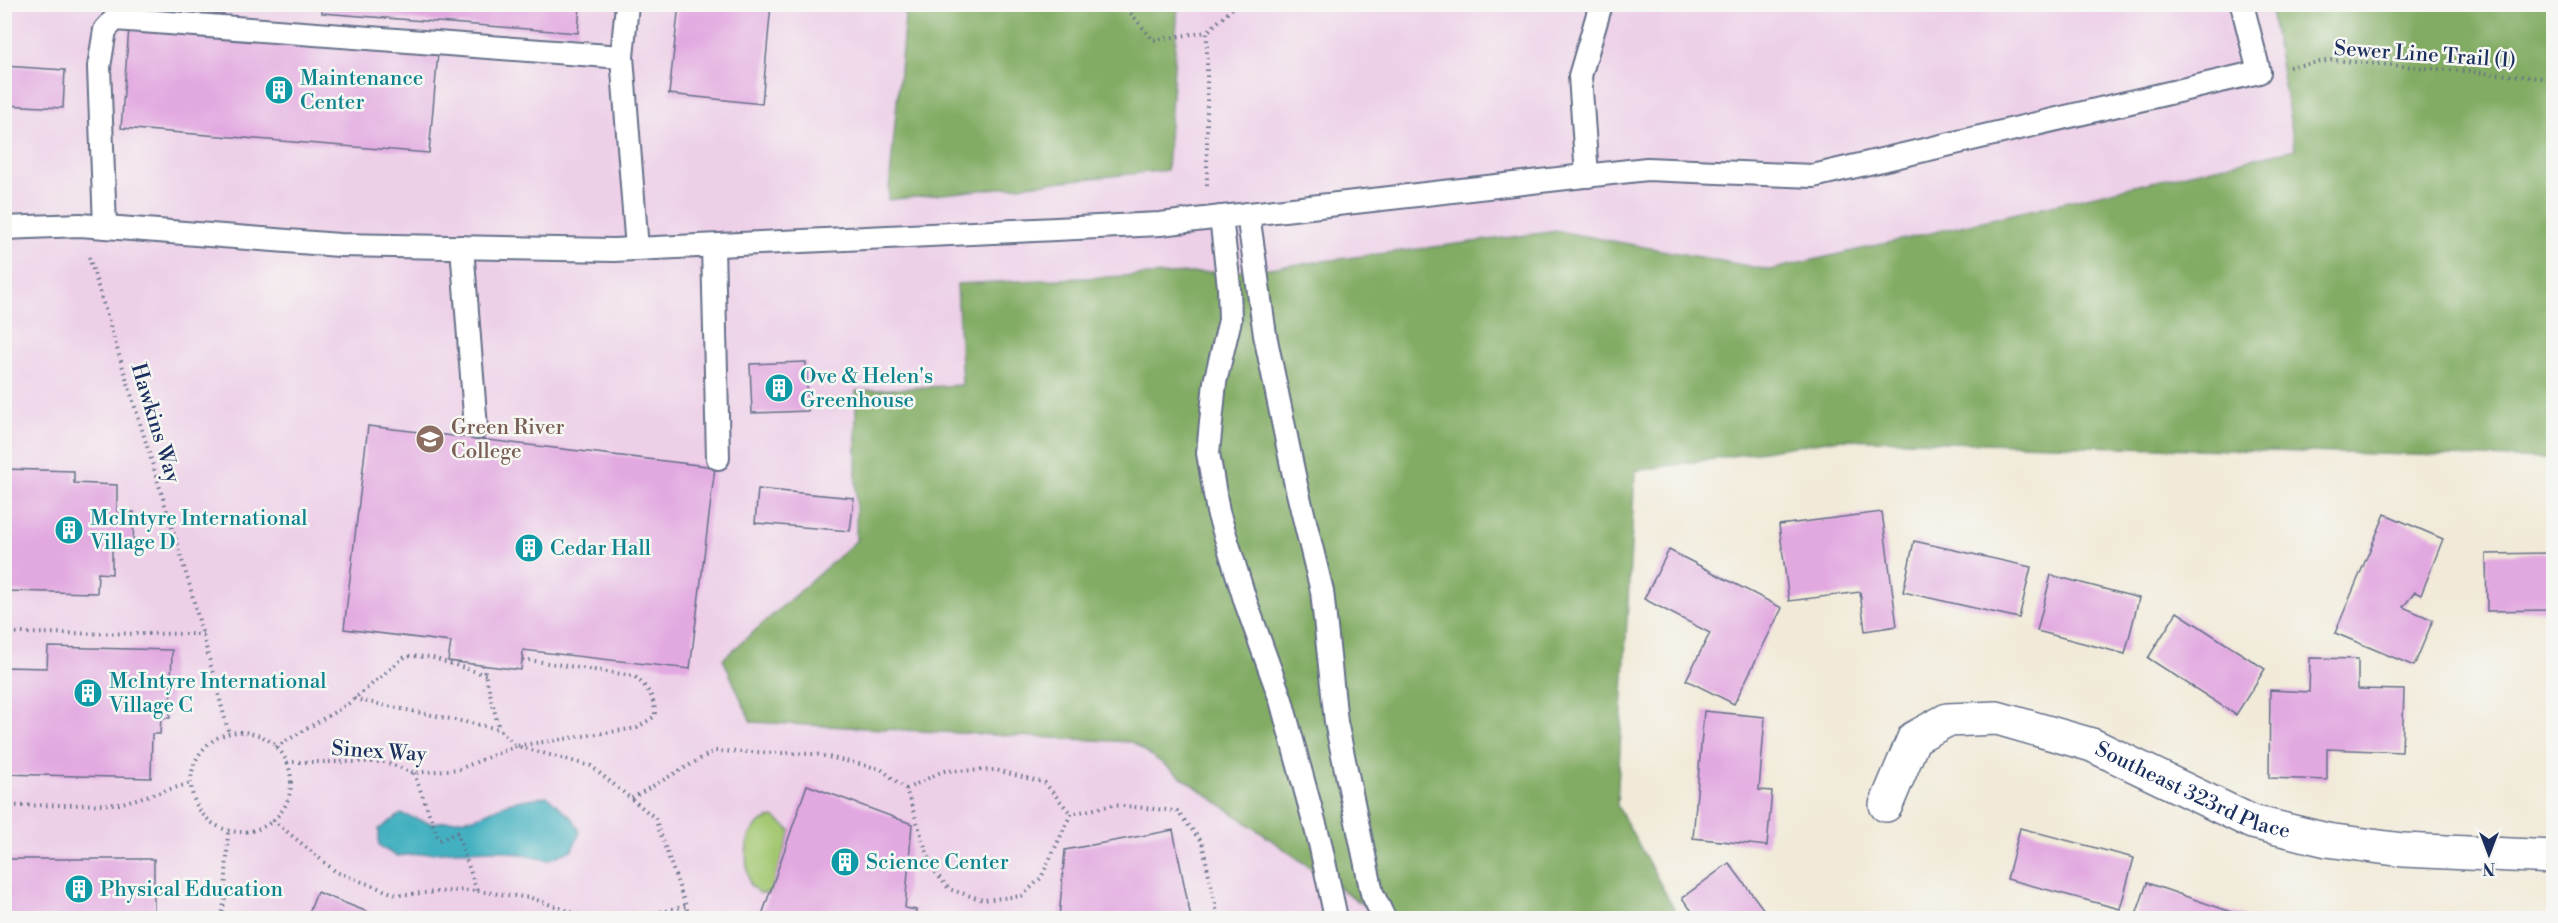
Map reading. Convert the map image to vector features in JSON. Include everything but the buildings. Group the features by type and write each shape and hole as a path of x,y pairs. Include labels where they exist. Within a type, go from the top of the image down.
{"street":[{"name":"Southeast 323rd Place","path":"1886,805 1914,738 1947,720 1997,718 2091,745 2252,822 2327,840 2403,850 2553,857"}],"lane":[{"path":"627,4 622,57 637,249"},
{"path":"1587,176 1580,76 1601,4"},
{"path":"4,228 80,225 339,245 637,249 1160,224 1647,169 1813,176 2259,72 2242,4"},
{"path":"105,227 99,67 105,30 115,19 622,57"},
{"path":"1248,214 1265,334 1296,485 1322,591 1336,722 1372,893 1384,918"},
{"path":"1214,218 1229,287 1230,320 1215,382 1208,453 1218,512 1246,603 1281,700 1320,843 1336,918"},
{"path":"713,246 718,458"},
{"path":"462,247 476,428"}],"path":[{"path":"1123,4 1153,40 1207,32 1237,4"},
{"path":"1207,32 1214,218"},
{"name":"Sewer Line Trail (1)","path":"2259,72 2332,60 2553,79"},
{"name":"Hawkins Way","path":"80,225 189,583 229,734"},
{"path":"4,633 202,634"},
{"path":"276,747 354,699 406,656 430,657 486,675"},
{"name":"Sinex Way","path":"286,762 385,762 414,773 459,768 516,746 637,728 655,716 655,703 647,688 634,676 522,659"},
{"path":"483,665 500,729 516,746 591,766 655,818 690,918"},
{"path":"354,699 500,729"},
{"path":"246,732 262,737 276,747 286,762 290,777 289,793 284,808 273,820 260,829 244,832 228,831 213,824 201,814 193,800 191,783 193,767 201,752 213,741 229,734 246,732"},
{"path":"632,798 714,751 815,754 881,768 906,789 932,868 949,889 983,900 1022,896 1041,878 1071,814"},
{"path":"906,789 943,771 996,770 1045,783 1071,814"},
{"path":"414,773 438,840 458,833 477,891"},
{"path":"4,806 119,804 191,783"},
{"path":"1071,814 1113,805 1177,811 1202,842 1218,918"},
{"path":"273,820 336,872 397,895 477,891 531,898 590,918"},
{"path":"221,918 225,898 228,831"},
{"path":"631,918 687,906"}],"shaded area":[{"name":"Green River College","path":"5,5 906,5 888,200 1167,170 1178,5 2270,5 2296,149 1770,270 1558,231 1253,270 957,284 962,385 856,391 856,541 723,658 751,722 1132,742 1382,918 5,918"}],"green space":[{"path":"906,5 1178,5 1167,170 888,200"},
{"path":"2270,5 2553,5 2553,459 1840,439 1635,471 1617,805 1679,918 1382,918 1132,742 751,722 723,659 856,541 856,391 962,385 957,284 1253,270 1558,231 1770,270 2295,149"},
{"path":"774,817 791,831 770,893 760,893 750,885 747,844 755,827"}],"water":[{"path":"547,796 573,819 580,832 572,850 548,860 499,850 396,856 379,846 379,829 401,814 431,823 474,818 511,802"}],"place":[{"name":"Maintenance Center","path":"279,90"},
{"name":"Ove & Helen's Greenhouse","path":"779,388"},
{"name":"Green River College","path":"430,439"},
{"name":"McIntyre International Village D","path":"69,530"},
{"name":"Cedar Hall","path":"529,548"},
{"name":"McIntyre International Village C","path":"88,693"},
{"name":"Science Center","path":"845,862"},
{"name":"Physical Education","path":"79,889"}]}
